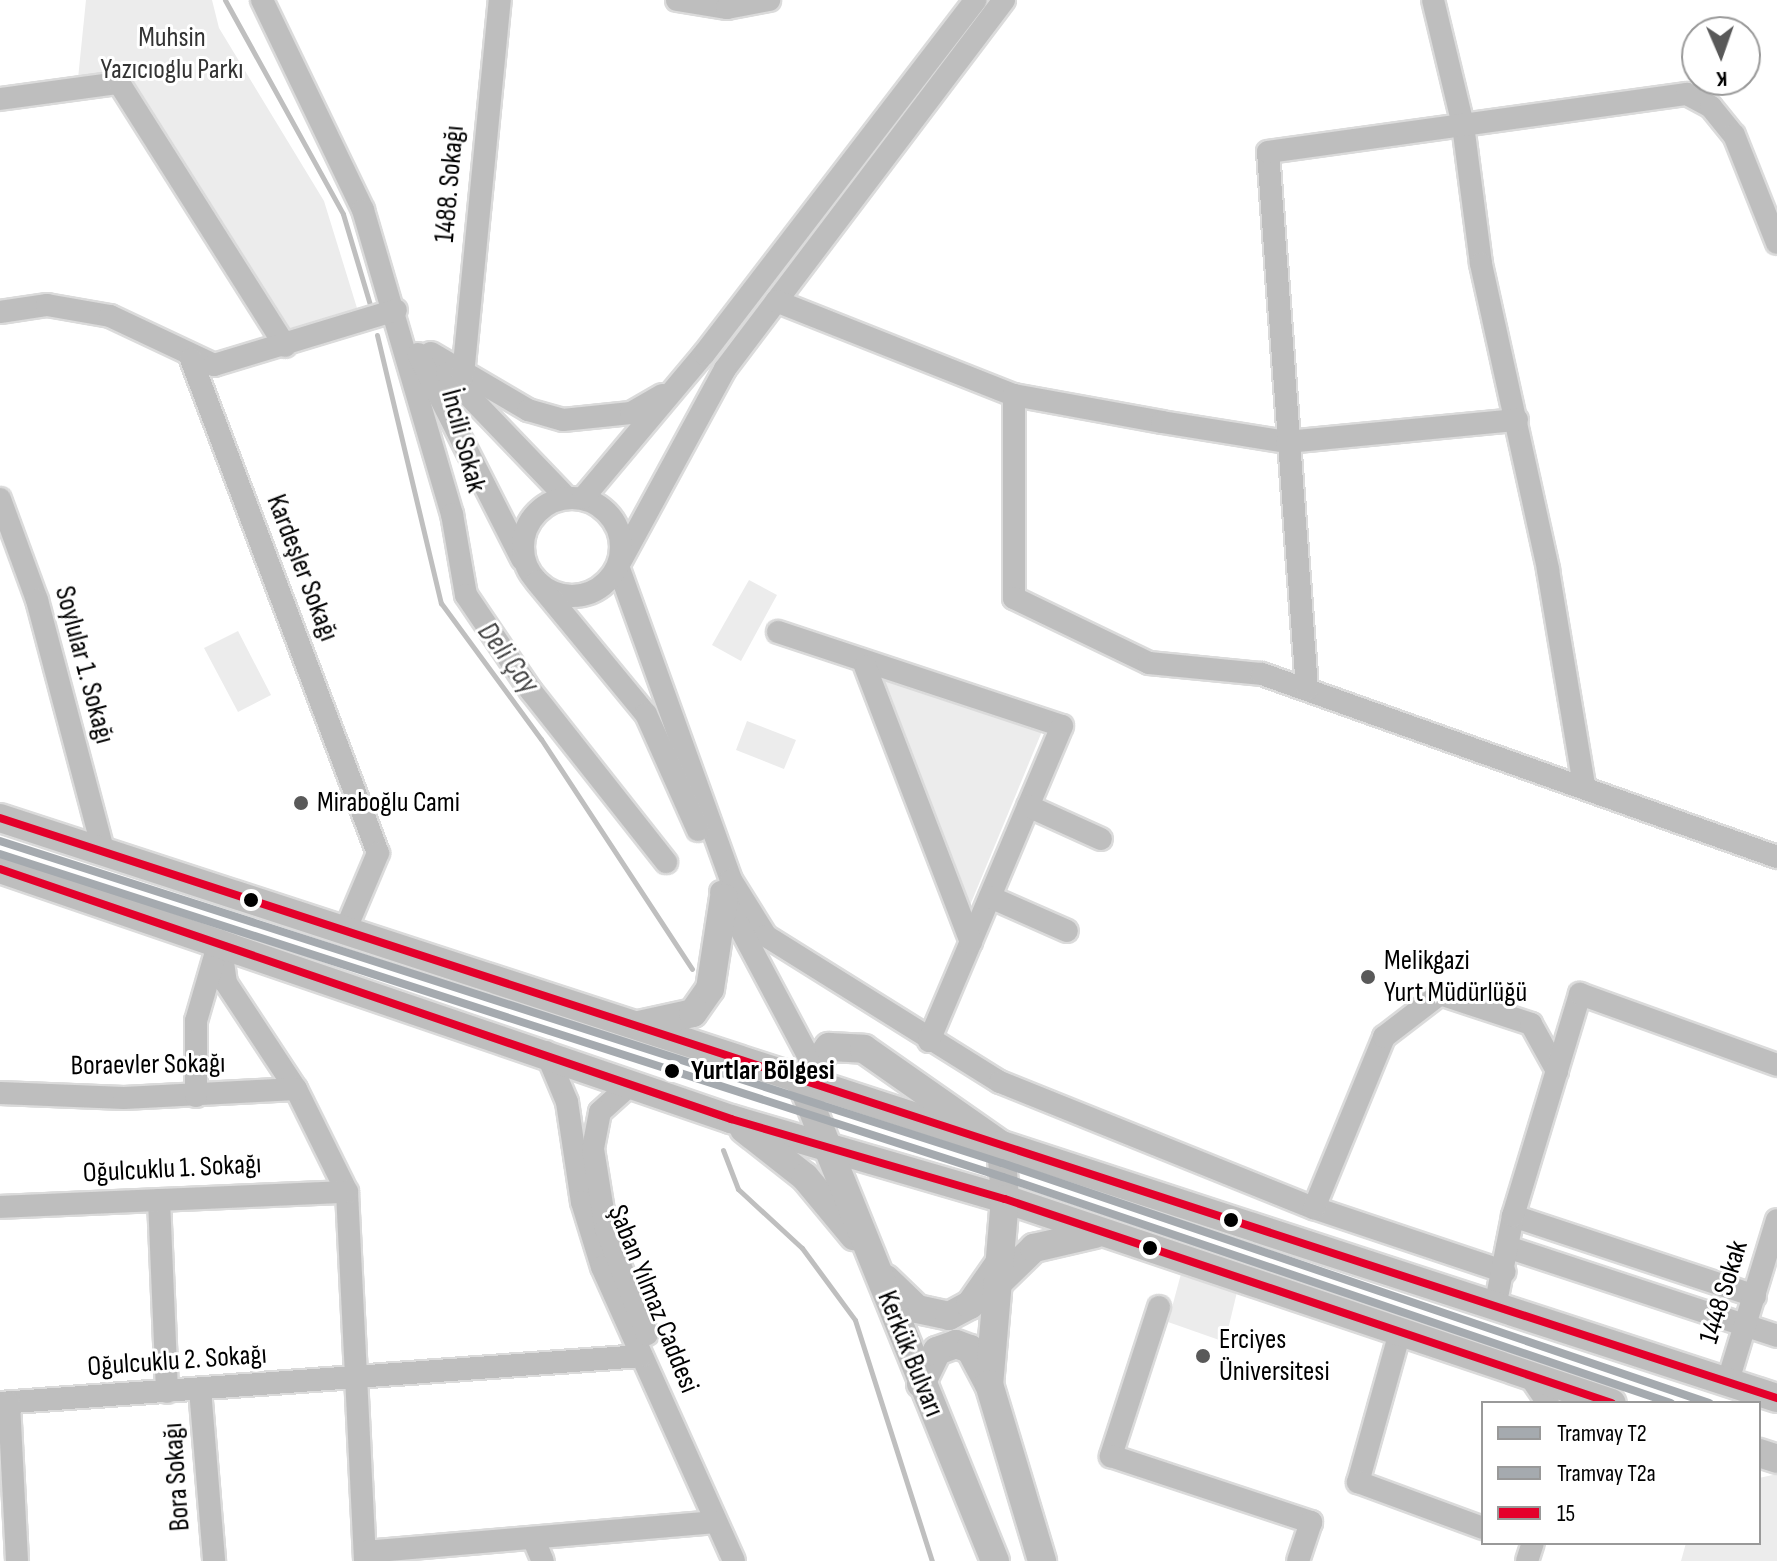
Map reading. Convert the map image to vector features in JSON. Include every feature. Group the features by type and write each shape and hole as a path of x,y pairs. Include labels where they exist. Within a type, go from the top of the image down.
{"main road":[{"path":"0,818 627,1026 807,1074 890,1111 1496,1302 1777,1398"},
{"path":"0,869 546,1052 731,1119 1005,1199 1103,1235 1606,1401"},
{"path":"627,1026 666,1024 693,1013 719,965 724,898"},
{"path":"807,1074 829,1047 864,1049 1001,1145"},
{"name":"Kerkük Bulvarı","path":"807,1074 826,1146 995,1561"},
{"path":"731,1119 805,1177 906,1302 942,1317 970,1305 998,1274 1041,1244 1103,1235"},
{"path":"989,1384 1005,1199 1001,1145"},
{"path":"921,1384 937,1351 956,1344 970,1349 989,1384 1042,1561"}],"street":[{"name":"İncili Sokak","path":"262,0 363,210 396,310 452,514 466,595 666,862"},
{"name":"1488. Sokağı","path":"463,375 500,0"},
{"path":"677,0 727,8 769,0"},
{"path":"532,576 528,524 575,498 676,386 976,0"},
{"path":"532,576 580,596 618,566 725,369 1004,0"},
{"path":"1433,0 1463,125 1481,264 1517,420 1584,785"},
{"path":"0,99 119,83 285,346"},
{"path":"1307,689 1268,152 1687,94 1711,107 1734,135 1777,243"},
{"path":"776,301 1014,395 1287,442 1517,420"},
{"path":"0,312 60,309 125,321 191,359 224,364 396,310"},
{"path":"0,328 60,309"},
{"path":"396,310 431,353 575,498 615,524 618,566 731,880 766,936 923,1037 1028,1095 1314,1208 1505,1272"},
{"path":"396,310 532,576 646,714 724,898 807,1074"},
{"path":"431,353 463,375 528,410 563,420 631,413 676,386"},
{"name":"Kardeşler Sokağı","path":"191,359 378,853 345,931"},
{"path":"1014,395 1014,598 1149,663 1262,674 1584,785 1777,857"},
{"name":"Soylular 1. Sokağı","path":"0,499 37,600 103,850"},
{"path":"778,632 865,666 1062,726 971,942 923,1037"},
{"path":"865,666 971,942"},
{"path":"1028,806 1101,839"},
{"path":"990,897 1067,931"},
{"path":"220,941 226,983 296,1089 347,1192 365,1556 716,1522"},
{"path":"196,1096 196,1021 220,941"},
{"path":"1314,1208 1384,1037 1440,994 1531,1024 1557,1071"},
{"path":"1496,1302 1505,1272 1513,1216 1580,994 1777,1065"},
{"name":"Şaban Yılmaz Caddesi","path":"546,1052 567,1102 594,1244 734,1561"},
{"name":"Şaban Yılmaz Caddesi","path":"632,1083 613,1095 596,1121 600,1209 646,1332 751,1561"},
{"name":"Boraevler Sokağı","path":"0,1093 196,1096 296,1089"},
{"name":"Oğulcuklu 1. Sokağı","path":"0,1207 347,1192"},
{"path":"159,1200 167,1392"},
{"path":"1513,1216 1755,1296"},
{"name":"1448 Sokak","path":"1728,1381 1777,1220"},
{"path":"1507,1247 1777,1336"},
{"path":"1159,1307 1111,1456 1311,1522 1298,1561"},
{"path":"1400,1332 1358,1482 1481,1527"},
{"name":"Oğulcuklu 2. Sokağı","path":"4,1403 641,1356"},
{"path":"1529,1375 1547,1401"},
{"name":"Bora Sokağı","path":"200,1389 214,1561"},
{"path":"4,1403 17,1561"},
{"path":"533,1538 543,1561"}],"green space":[{"name":"Muhsin Yazıcıoglu Parkı","path":"86,0 212,0 219,28 324,201 361,321 290,340 137,94 76,98"},
{"path":"749,580 777,595 741,661 712,645"},
{"path":"238,631 271,695 238,712 204,648"},
{"path":"871,672 1043,729 966,915"},
{"path":"747,721 796,740 784,769 736,750"},
{"path":"1181,1274 1237,1292 1225,1342 1168,1322"},
{"path":"1777,1474 1777,1561 1681,1561 1685,1545 1761,1545 1761,1478"}],"waterway":[{"name":"Deli Çay","path":"225,0 343,214 371,308"},
{"name":"Deli Çay","path":"377,335 441,603 541,739 692,969"},
{"path":"723,1150 738,1189 802,1248 855,1320 932,1561"}],"tram line":[{"name":"T2","path":"0,841 1002,1163 1703,1401"},
{"name":"T2a","path":"0,854 1003,1177 1665,1401"}],"transit line":[{"name":"15","path":"0,818 1777,1398"},
{"name":"15","path":"0,869 731,1119 1005,1199 1606,1401"}],"place":[{"name":"Miraboğlu Cami","path":"301,803"},
{"name":"Melikgazi Yurt Müdürlüğü","path":"1368,977"},
{"name":"Yurtlar Bölgesi","path":"672,1071"},
{"name":"Erciyes Üniversitesi","path":"1203,1356"}]}
